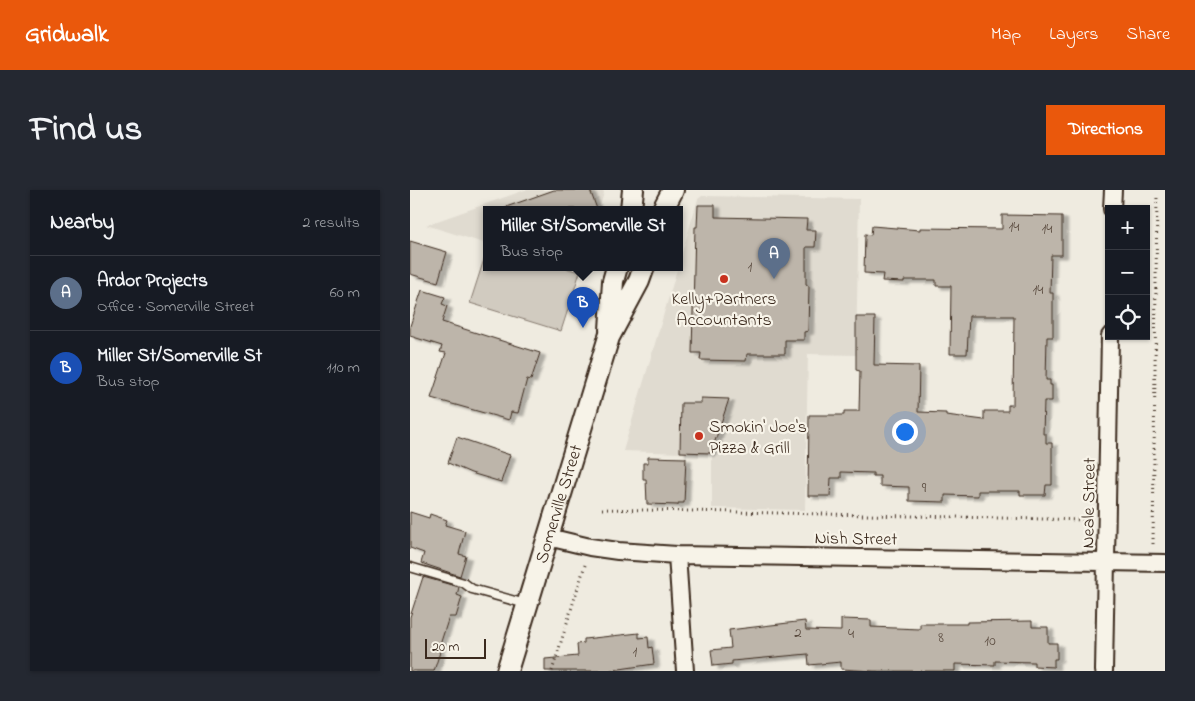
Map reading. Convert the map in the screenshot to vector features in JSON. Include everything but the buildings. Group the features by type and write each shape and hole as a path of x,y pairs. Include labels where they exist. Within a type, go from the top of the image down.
{"street":[{"path":"631,206 633,190"},
{"path":"665,206 673,190"},
{"path":"1112,205 1113,190"},
{"name":"Somerville Street","path":"609,336 613,281 616,271"},
{"name":"Somerville Street","path":"507,671 609,336 643,271"},
{"name":"Neale Street","path":"1104,671 1110,340"},
{"name":"Nish Street","path":"548,537 590,547 618,551 677,555 1165,563"},
{"path":"677,555 685,671"}],"lane":[{"path":"410,567 464,583 472,589 527,605"}],"path":[{"path":"1152,544 1157,194"},
{"path":"602,509 1087,520"},
{"path":"552,671 585,565"}],"shaded area":[{"path":"525,190 603,190 604,193 600,206 483,206 483,243 426,225"},
{"path":"702,196 859,199 856,355 808,354 805,510 712,508 712,454 623,451 677,271 683,271 683,249 698,199"},
{"path":"483,262 483,271 580,272 561,331 470,303"}],"place":[{"name":"Kelly+Partners Accountants","path":"724,279"},
{"name":"Ardor Projects","path":"774,279"},
{"name":"Miller St/Somerville St","path":"583,328"},
{"name":"Smokin' Joe's Pizza & Grill","path":"699,436"}]}
